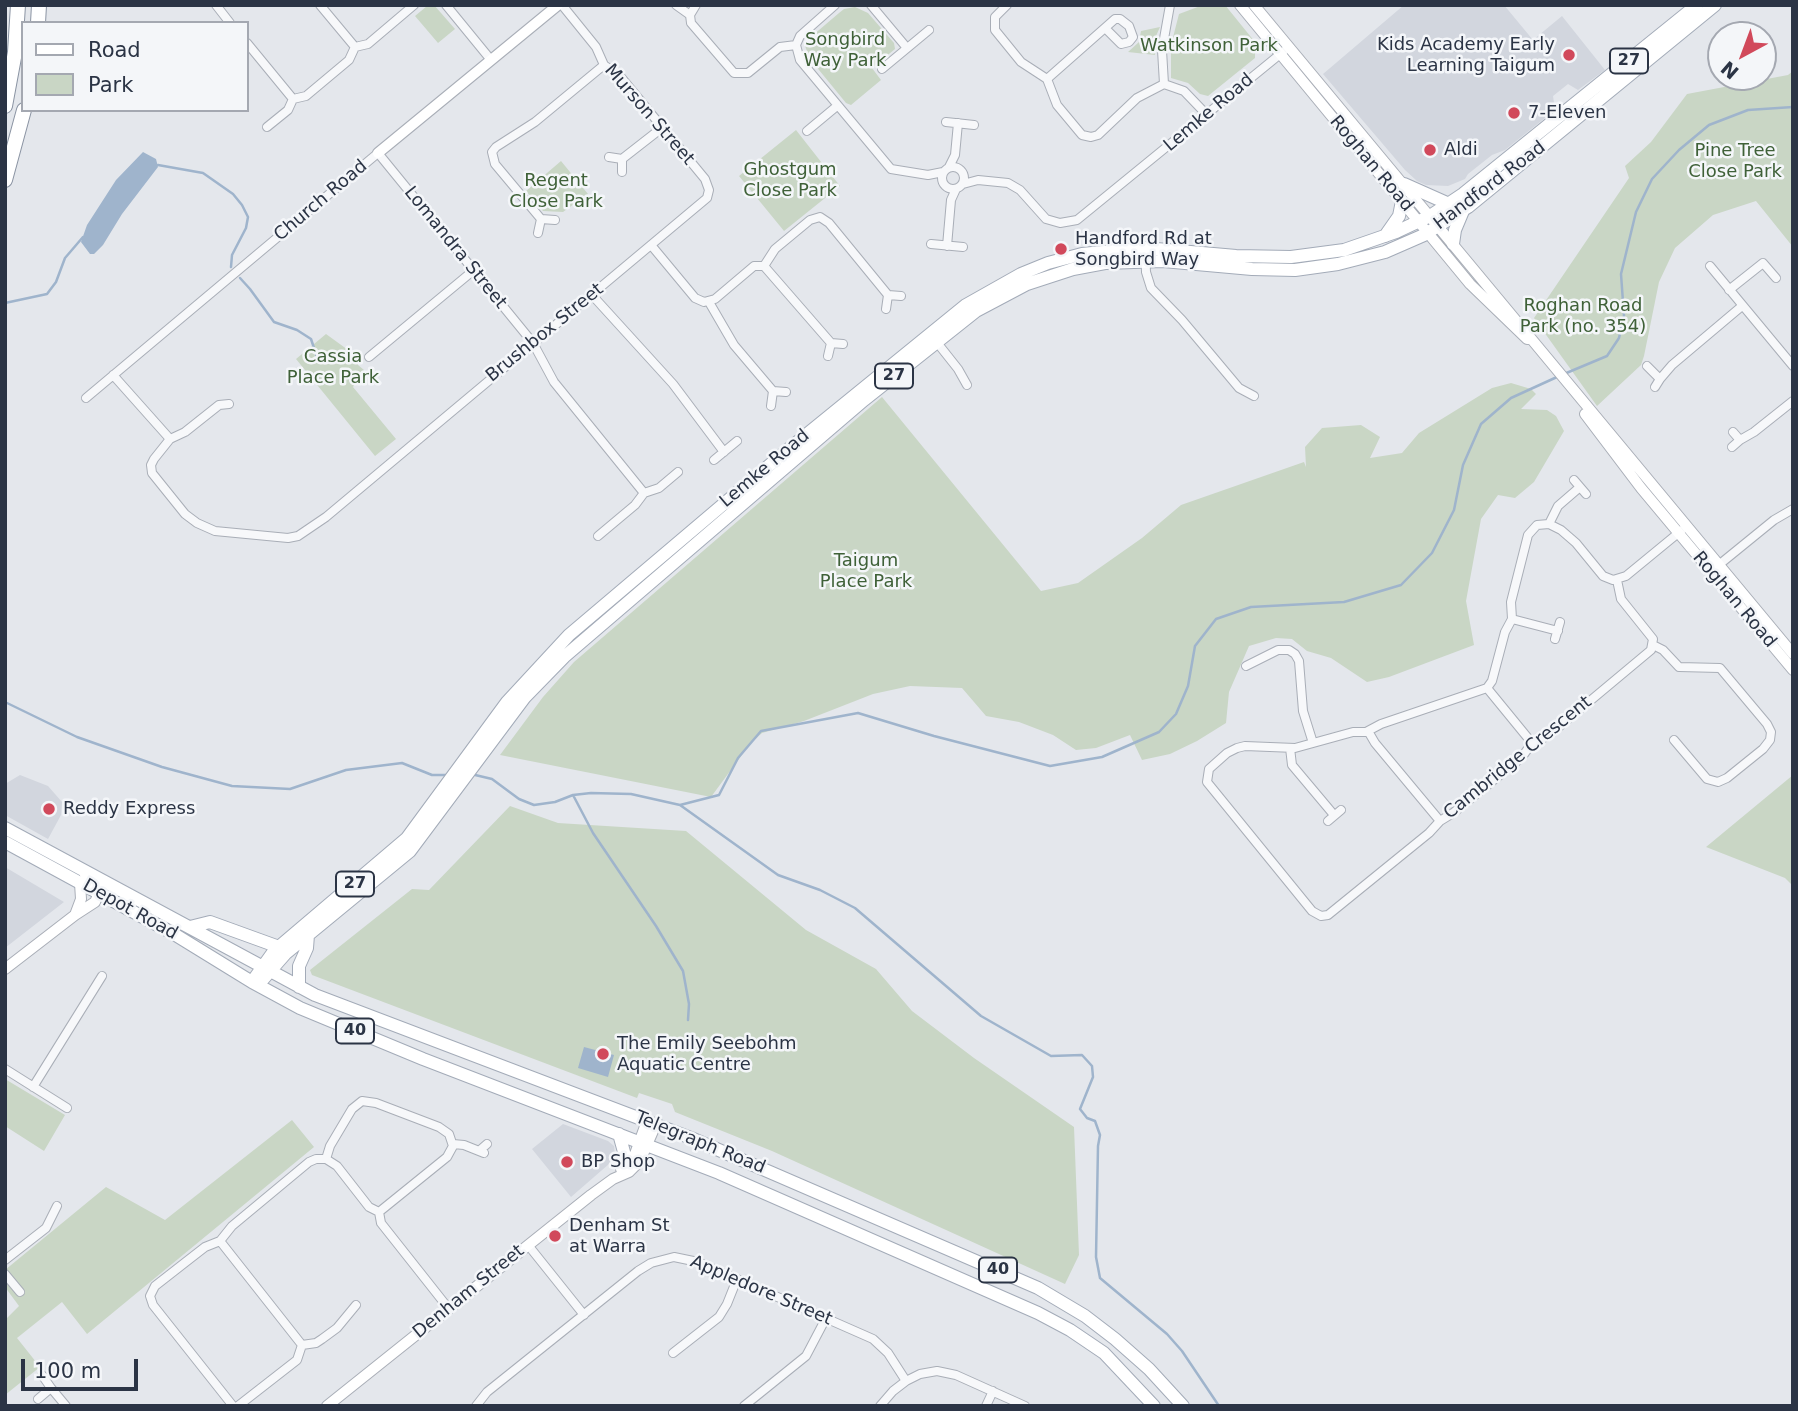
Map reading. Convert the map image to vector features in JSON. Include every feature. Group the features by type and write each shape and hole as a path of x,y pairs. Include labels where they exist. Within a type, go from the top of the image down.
{"highway":[{"path":"5,106 15,52 18,5"},
{"path":"5,180 23,112"}],"main road":[{"name":"Church Road","path":"378,153 560,5"},
{"name":"Roghan Road","path":"1240,5 1404,184 1424,219"},
{"name":"Roghan Road","path":"1254,5 1284,50 1402,201 1433,229 1477,292 1541,351"},
{"name":"Handford Road","path":"1424,219 1449,204 1513,156 1697,5"},
{"name":"Handford Road","path":"1433,229 1463,210 1715,5"},
{"path":"1404,184 1449,204"},
{"path":"1385,236 1399,216 1402,201"},
{"path":"1453,244 1454,233 1463,210"},
{"name":"Lemke Road","path":"255,984 279,947 430,817 482,746 564,657 933,337 1027,284 1073,269 1145,254 1291,257 1345,250 1424,219"},
{"name":"Roghan Road","path":"1433,229 1453,244 1524,328 1793,670"},
{"name":"Lemke Road","path":"1145,254 1275,270 1317,268 1365,258 1433,229"},
{"name":"Roghan Road","path":"1715,569 1793,654"},
{"name":"Lemke Road","path":"266,968 397,863 420,839 430,817"},
{"name":"Depot Road","path":"5,828 190,927"},
{"name":"Depot Road","path":"5,842 174,934 255,984"},
{"path":"5,969 75,915 93,905 99,893 96,883 85,876 79,867"},
{"path":"75,915 82,900 80,883"},
{"path":"190,927 209,922 279,947"},
{"name":"Telegraph Road","path":"190,927 299,986 359,1012 652,1122 1038,1288 1085,1316 1115,1339 1149,1368 1183,1406"},
{"path":"299,986 299,966 307,948 308,936"},
{"name":"Telegraph Road","path":"255,984 300,1008 383,1043 731,1178 1038,1313 1104,1353 1154,1406"},
{"name":"Denham Street","path":"613,1179 624,1176 633,1168 652,1122"},
{"path":"619,1134 624,1167"},
{"name":"Denham Street","path":"327,1406 613,1179 644,1144"}],"street":[{"path":"216,5 228,21"},
{"path":"320,5 355,47"},
{"path":"355,47 368,44 414,5"},
{"path":"446,5 491,60"},
{"name":"Murson Street","path":"560,5 596,47 604,65 618,74 705,179 709,192"},
{"path":"676,5 690,15 693,26 734,73 748,73 780,47 796,45"},
{"path":"690,15 696,5"},
{"path":"835,5 802,33 796,45 802,63 891,169 953,178"},
{"path":"871,5 907,48"},
{"path":"1007,5 995,17 995,30 1021,62 1047,79 1050,92 1061,111 1079,132 1091,137 1101,133 1143,94 1164,84 1184,91 1207,116"},
{"path":"1164,84 1162,50 1170,5"},
{"path":"1047,79 1105,28"},
{"path":"882,69 929,30"},
{"path":"248,44 293,99"},
{"path":"267,127 286,112 293,99 306,96 348,61 355,47"},
{"name":"Lemke Road","path":"953,178 1013,185 1043,217 1060,223 1081,218 1284,50"},
{"path":"555,220 541,219 493,162 493,150 535,122 604,65"},
{"path":"807,131 837,106"},
{"path":"946,122 974,125"},
{"path":"947,246 958,123"},
{"path":"609,157 622,159 663,127"},
{"name":"Lomandra Street","path":"378,153 533,343 554,382 645,493"},
{"name":"Church Road","path":"86,398 378,153"},
{"path":"622,159 622,172"},
{"name":"Brushbox Street","path":"170,439 154,459 151,465 152,473 185,514 215,531 298,537 326,517 702,203 709,192"},
{"path":"764,266 775,248 810,220 820,217 829,223 888,295 901,296"},
{"path":"538,233 541,219"},
{"path":"931,244 962,247"},
{"path":"651,245 700,302 709,302 751,268 764,266 831,343 843,344"},
{"path":"1145,254 1148,283 1154,292 1177,314 1239,388 1254,396"},
{"path":"1729,290 1763,263 1776,278"},
{"path":"1710,266 1792,364"},
{"path":"369,357 474,270"},
{"path":"592,295 673,384 724,452"},
{"path":"886,309 888,295"},
{"path":"709,302 734,345 773,391 786,392"},
{"path":"1647,366 1657,383 1672,365 1742,306"},
{"path":"933,337 967,385"},
{"path":"828,356 831,343"},
{"path":"113,375 170,439 186,432 219,405 229,404"},
{"path":"771,406 773,391"},
{"path":"1732,447 1793,401"},
{"path":"1733,432 1740,440"},
{"path":"714,460 737,441"},
{"path":"598,536 635,505 645,493 659,488 678,472"},
{"path":"1549,524 1558,506 1580,487"},
{"path":"1715,569 1774,520 1793,509"},
{"path":"1532,743 1487,688 1493,677 1504,632 1512,619 1511,602 1530,532 1537,525 1549,524 1571,538 1603,576 1616,580 1626,576 1682,529"},
{"path":"1616,580 1621,599 1651,636 1653,645 1663,650 1679,667 1720,668 1768,724 1771,732 1770,740 1763,749 1718,782 1707,779 1674,740"},
{"path":"1512,619 1558,631"},
{"name":"Cambridge Crescent","path":"1487,688 1381,724 1368,732 1353,732 1290,748 1237,748 1212,766 1206,779 1208,785 1308,907 1321,919 1337,910 1429,834 1440,821 1522,757 1532,743 1548,736 1649,652 1653,645"},
{"path":"1246,666 1281,649 1295,654 1299,661 1303,711 1313,743"},
{"path":"1368,732 1440,821"},
{"path":"1290,748 1292,765 1334,816"},
{"path":"33,1087 102,976"},
{"path":"5,1069 67,1108"},
{"path":"326,1159 330,1146 359,1102 366,1101 442,1128 449,1134 453,1144 445,1159 379,1212"},
{"path":"453,1144 481,1152 487,1144"},
{"path":"233,1406 153,1305 150,1296 155,1286 205,1247 220,1241 232,1226 316,1159 326,1159 337,1166 369,1207 379,1212"},
{"path":"5,1260 46,1228 57,1206"},
{"path":"379,1212 381,1223 449,1309"},
{"path":"220,1241 302,1345"},
{"path":"528,1245 584,1315"},
{"name":"Appledore Street","path":"476,1406 487,1392 644,1267 666,1259 690,1259 879,1343 906,1381"},
{"path":"5,1274 19,1292"},
{"path":"673,1353 719,1317 737,1279"},
{"path":"302,1345 323,1339 356,1305"},
{"path":"744,1406 806,1356 826,1318"},
{"path":"238,1406 297,1360 302,1345"},
{"path":"880,1406 892,1391 906,1381 927,1372 947,1372 1026,1406"},
{"path":"41,1376 66,1406"},
{"path":"38,1399 51,1388"},
{"path":"986,1406 993,1391"}],"shaded area":[{"path":"1404,5 1504,5 1533,40 1562,16 1605,70 1578,90 1568,84 1553,96 1555,110 1505,150 1492,155 1465,179 1448,186 1426,185 1405,170 1323,74"},
{"path":"20,775 48,786 62,802 61,815 48,839 5,815 5,784"},
{"path":"5,867 64,902 5,948"},
{"path":"563,1124 608,1141 614,1146 615,1155 609,1164 571,1197 532,1149"}],"green space":[{"path":"434,5 455,29 438,43 415,16 427,6"},
{"name":"Watkinson Park","path":"1203,5 1225,5 1255,42 1255,58 1208,96 1200,94 1188,83 1171,78 1171,45 1179,14"},
{"name":"Songbird Way Park","path":"855,7 868,13 894,43 895,49 872,68 881,80 851,105 846,103 810,59 805,46 812,36 844,9"},
{"path":"1160,27 1156,36 1155,55 1128,52 1139,42 1141,31"},
{"path":"1793,71 1793,247 1756,201 1713,215 1675,248 1659,282 1641,365 1597,406 1534,318 1629,178 1625,166 1651,142 1687,94 1707,90 1777,91 1777,77"},
{"name":"Ghostgum Close Park","path":"796,130 840,186 784,231 739,176"},
{"name":"Regent Close Park","path":"561,161 588,194 563,212 543,211 526,191"},
{"name":"Cassia Place Park","path":"326,334 355,355 358,365 364,370 353,387 396,439 375,456 296,359"},
{"name":"Taigum Place Park","path":"1511,383 1531,389 1536,394 1521,409 1547,410 1556,416 1564,431 1534,482 1515,498 1498,495 1481,519 1466,601 1474,645 1389,677 1367,682 1331,658 1307,651 1292,639 1276,638 1249,646 1229,692 1226,723 1170,754 1142,760 1130,735 1096,748 1076,750 1053,735 1019,722 986,716 962,688 910,686 873,694 804,721 762,733 750,744 711,797 500,755 543,697 574,662 882,397 1041,591 1078,583 1142,538 1181,505 1304,462 1306,467 1305,447 1322,428 1361,425 1380,437 1370,458 1402,453 1419,433 1492,388"},
{"path":"1793,775 1793,886 1785,878 1706,847"},
{"path":"510,806 558,823 686,831 806,930 876,969 912,1011 974,1058 1074,1127 1079,1255 1065,1284 772,1151 675,1112 672,1104 639,1093 637,1098 312,975 310,970 412,889 429,890"},
{"path":"5,1079 65,1115 44,1151 5,1126"},
{"path":"292,1120 314,1147 87,1334 62,1302 17,1338 40,1367 5,1395 5,1320 19,1306 5,1287 5,1270 106,1187 165,1220"}],"water":[{"path":"143,152 156,159 158,167 122,214 103,245 94,254 90,254 81,242 87,225 116,180"},
{"path":"584,1047 614,1055 608,1077 578,1068"}],"waterway":[{"path":"1564,374 1607,356 1619,338 1624,316 1621,274 1636,212 1652,179 1679,150 1709,125 1748,110 1793,107"},
{"path":"158,165 203,173 233,194 242,205 248,217 246,228 232,255 231,267"},
{"path":"5,303 47,294 56,282 65,258 83,237"},
{"path":"240,278 274,322 297,330 311,339 318,360"},
{"path":"471,774 492,779 519,799 534,805 591,793 631,794 680,805 719,795 738,758 761,731 858,713 1050,766 1102,757 1159,732 1176,714 1188,686 1195,646 1216,619 1251,607 1344,602 1401,585 1432,553 1454,510 1463,465 1481,424 1511,398 1557,377"},
{"path":"5,702 77,737 162,767 232,786 290,789 346,770 402,763 432,775 447,775"},
{"path":"573,795 593,833 683,971 689,1004 688,1020"},
{"path":"680,805 778,875 820,890 855,908 981,1016 1051,1056 1082,1055 1092,1066 1093,1077 1080,1109 1087,1118 1095,1121 1100,1135 1096,1257 1100,1278 1167,1334 1182,1351 1219,1406"}],"place":[{"name":"Kids Academy Early Learning Taigum","path":"1569,55"},
{"name":"7-Eleven","path":"1514,113"},
{"name":"Aldi","path":"1430,150"},
{"name":"Handford Rd at Songbird Way","path":"1061,249"},
{"name":"Reddy Express","path":"49,809"},
{"name":"The Emily Seebohm Aquatic Centre","path":"603,1054"},
{"name":"BP Shop","path":"567,1162"},
{"name":"Denham St at Warra","path":"555,1236"}],"park label":[{"name":"Pine Tree Close Park","path":"1735,161"},
{"name":"Roghan Road Park (no. 354)","path":"1583,316"}]}
